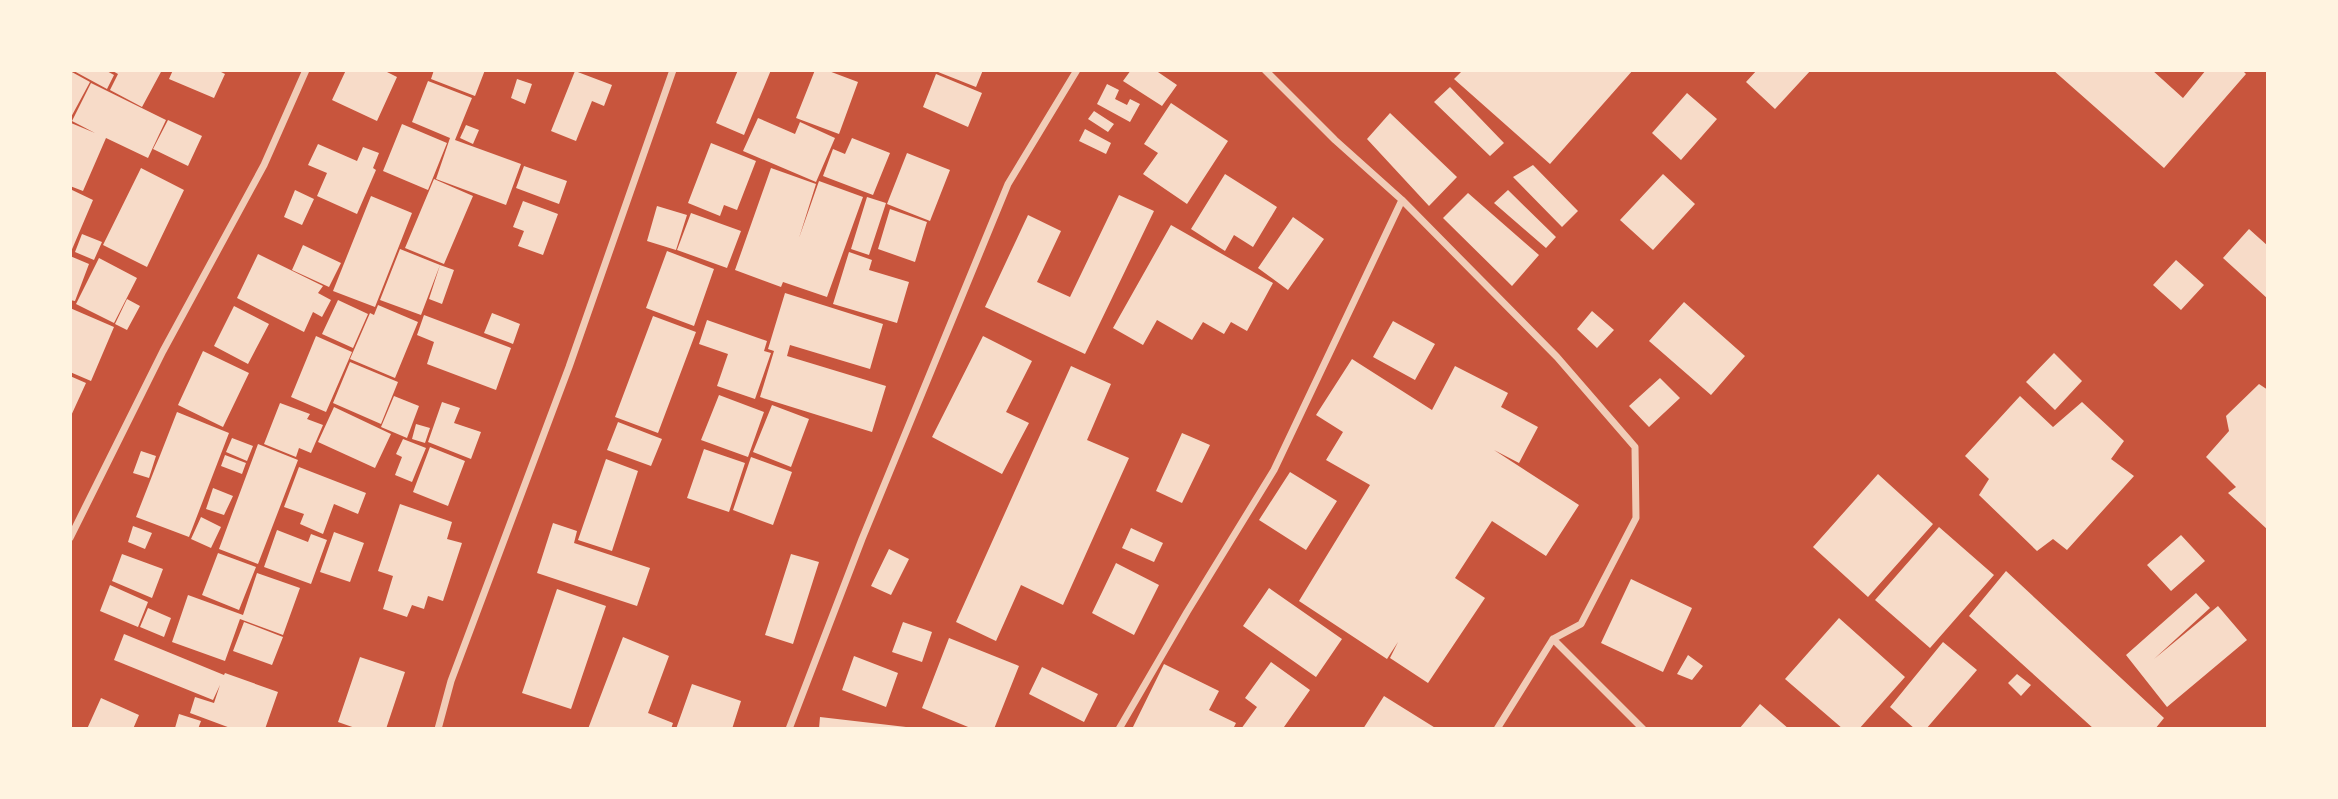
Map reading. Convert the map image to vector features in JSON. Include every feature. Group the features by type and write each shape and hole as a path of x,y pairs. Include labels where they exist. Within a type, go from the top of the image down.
{"street":[{"path":"70,538 163,351 264,165 306,70"},
{"path":"439,729 451,681 569,367 673,70"},
{"path":"789,729 862,539 1008,184 1077,70"},
{"path":"1265,70 1335,141 1402,200 1557,357 1634,447 1636,517 1581,624 1553,639 1497,729"},
{"path":"1119,729 1174,633 1274,470 1402,200"},
{"path":"1553,639 1643,729"}],"building":[{"path":"72,70 105,70 114,75 107,89"},
{"path":"111,70 162,70 142,107 110,90 118,74"},
{"path":"173,70 217,70 225,74 214,98 169,79"},
{"path":"346,70 383,70 397,77 377,121 332,100"},
{"path":"434,70 485,70 475,96 431,79"},
{"path":"738,70 771,70 744,135 716,123"},
{"path":"815,70 826,70 858,82 839,134 796,118"},
{"path":"933,70 983,70 976,87"},
{"path":"1131,70 1155,70 1177,85 1162,106 1123,81"},
{"path":"1463,70 1633,70 1550,164 1454,79"},
{"path":"1757,70 1811,70 1775,109 1746,82"},
{"path":"2053,70 2152,70 2183,98 2206,70 2242,70 2246,74 2164,168"},
{"path":"70,71 90,82 70,119"},
{"path":"575,71 612,85 604,106 592,101 576,141 551,131"},
{"path":"936,74 982,93 968,127 923,107"},
{"path":"517,79 532,84 525,104 511,98"},
{"path":"428,81 472,98 455,140 521,164 506,205 436,179 450,138 412,122"},
{"path":"91,83 166,120 148,158 106,138 83,191 70,186 70,126 71,123 95,133 72,121"},
{"path":"1107,84 1119,90 1115,99 1127,105 1130,99 1140,104 1130,122 1097,104"},
{"path":"1450,87 1504,143 1490,156 1434,102"},
{"path":"1687,93 1717,119 1681,160 1652,133"},
{"path":"1171,103 1228,141 1187,204 1143,174 1158,153 1144,144"},
{"path":"1094,111 1114,124 1108,132 1088,119"},
{"path":"1390,113 1457,177 1429,206 1367,139"},
{"path":"758,118 795,134 800,122 835,138 816,182 743,151"},
{"path":"168,120 202,136 188,166 153,149"},
{"path":"402,124 447,143 428,190 383,171"},
{"path":"466,125 479,130 473,144 460,138"},
{"path":"1085,129 1111,143 1106,154 1079,141"},
{"path":"852,138 890,153 873,195 823,176 833,149 845,154"},
{"path":"711,143 756,161 737,210 724,205 720,216 688,203"},
{"path":"318,144 357,161 363,147 379,153 373,168 376,170 357,214 317,196 327,173 308,165"},
{"path":"907,153 950,170 930,221 887,204"},
{"path":"1533,165 1578,211 1562,227 1513,177"},
{"path":"524,166 567,181 559,204 516,188"},
{"path":"141,168 184,190 147,267 103,245"},
{"path":"771,168 816,184 799,238 819,181 863,197 827,297 783,282 781,287 735,270"},
{"path":"1225,174 1277,207 1253,247 1234,235 1225,251 1191,229"},
{"path":"1663,174 1695,204 1653,250 1620,220"},
{"path":"434,179 473,196 444,264 405,248"},
{"path":"70,189 93,200 70,254"},
{"path":"295,190 314,199 302,225 284,217"},
{"path":"1508,190 1556,237 1546,248 1494,203"},
{"path":"1468,193 1539,255 1512,286 1443,218"},
{"path":"1119,195 1154,211 1085,354 985,307 1028,215 1061,231 1037,282 1070,297"},
{"path":"371,196 412,213 375,307 333,291"},
{"path":"867,197 886,203 869,255 851,249"},
{"path":"523,201 558,214 543,255 518,246 524,231 513,227"},
{"path":"657,206 687,215 676,250 647,241"},
{"path":"890,209 927,222 915,262 878,249"},
{"path":"691,213 741,231 727,268 677,250"},
{"path":"1293,217 1324,239 1288,290 1258,268"},
{"path":"1171,225 1273,283 1247,331 1231,322 1224,334 1203,322 1192,340 1157,320 1143,345 1113,328"},
{"path":"2249,229 2268,246 2268,299 2223,258"},
{"path":"82,234 102,242 94,260 75,252"},
{"path":"303,245 341,263 329,287 292,270"},
{"path":"400,249 440,265 421,315 380,300"},
{"path":"667,251 714,269 694,326 646,308"},
{"path":"849,252 872,260 869,270 909,282 897,323 833,304"},
{"path":"258,254 323,286 318,293 331,300 322,317 313,312 304,332 237,298"},
{"path":"70,256 89,264 75,301 70,300"},
{"path":"99,258 137,278 114,323 76,304"},
{"path":"2176,260 2204,285 2181,310 2153,285"},
{"path":"440,265 454,270 442,304 429,299"},
{"path":"785,293 883,324 870,369 790,345 787,356 886,386 872,432 760,397 774,351 768,349"},
{"path":"127,299 140,306 127,330 115,324"},
{"path":"338,300 368,314 353,348 322,334"},
{"path":"1684,302 1745,356 1711,395 1649,341"},
{"path":"378,305 418,322 395,378 350,359 370,313 374,315"},
{"path":"234,306 269,324 248,364 214,346"},
{"path":"70,308 114,327 91,381 70,372"},
{"path":"1592,311 1614,330 1597,348 1577,329"},
{"path":"492,313 520,324 513,344 484,333"},
{"path":"424,315 511,348 496,390 427,364 434,342 417,335"},
{"path":"653,316 696,332 658,433 615,417"},
{"path":"707,320 767,341 764,351 771,353 755,399 717,386 728,354 699,344"},
{"path":"1393,321 1435,344 1415,380 1373,357"},
{"path":"316,336 352,352 326,412 291,397"},
{"path":"983,336 1032,361 1006,412 1029,423 1002,474 932,437"},
{"path":"203,351 249,373 223,427 178,405"},
{"path":"2054,353 2082,381 2055,410 2026,382"},
{"path":"1352,359 1432,410 1455,366 1508,393 1501,407 1538,427 1519,463 1494,450 1579,505 1546,556 1492,521 1455,578 1485,598 1428,683 1390,658 1398,642 1387,659 1299,601 1370,485 1326,460 1343,432 1316,415"},
{"path":"350,362 398,382 381,424 333,403"},
{"path":"1071,366 1111,384 1087,440 1129,458 1063,605 1021,585 996,641 956,622"},
{"path":"70,376 86,383 70,418"},
{"path":"1660,378 1680,398 1649,427 1629,406"},
{"path":"2259,384 2268,390 2268,530 2228,493 2236,487 2206,457 2229,431 2226,416"},
{"path":"719,395 764,412 748,457 701,440"},
{"path":"394,396 419,406 407,438 381,427"},
{"path":"2020,396 2053,427 2082,402 2124,441 2111,459 2134,476 2067,550 2053,539 2037,551 1979,495 1989,479 1965,456"},
{"path":"442,402 460,408 454,423 481,432 471,459 428,442"},
{"path":"280,403 310,414 307,419 323,425 311,453 299,448 296,457 264,444"},
{"path":"772,405 809,419 791,467 753,452"},
{"path":"334,407 391,434 375,468 318,442"},
{"path":"177,412 229,433 189,537 136,517"},
{"path":"618,422 662,439 651,466 607,450"},
{"path":"416,424 430,428 425,443 412,439"},
{"path":"1182,433 1210,445 1182,503 1156,491"},
{"path":"232,438 253,446 247,461 226,452"},
{"path":"403,439 426,448 412,482 395,475 402,457 396,454"},
{"path":"258,444 298,460 258,564 219,549"},
{"path":"430,447 465,461 448,506 413,492"},
{"path":"704,449 745,463 729,512 687,498"},
{"path":"141,451 156,456 149,478 133,473"},
{"path":"225,455 246,463 242,474 221,466"},
{"path":"751,457 792,472 773,525 733,510"},
{"path":"606,459 638,471 612,551 578,540"},
{"path":"299,467 366,493 358,514 334,504 323,534 300,524 304,514 284,507"},
{"path":"1290,472 1337,501 1306,550 1259,520"},
{"path":"1878,474 1933,524 1868,597 1813,547"},
{"path":"213,488 233,496 224,515 206,509"},
{"path":"400,504 452,522 447,539 462,543 443,601 428,596 424,609 412,605 407,617 383,609 393,576 378,571"},
{"path":"201,517 221,527 211,548 191,539"},
{"path":"553,523 577,531 574,543 650,568 637,606 537,573"},
{"path":"133,526 152,533 145,549 128,542"},
{"path":"1939,527 1994,575 1930,648 1875,600"},
{"path":"1131,528 1163,543 1154,562 1122,548"},
{"path":"277,530 308,542 311,534 327,540 311,584 264,567"},
{"path":"334,532 364,543 350,582 320,572"},
{"path":"2181,535 2205,561 2171,591 2147,565"},
{"path":"889,549 909,559 891,595 871,586"},
{"path":"218,553 256,567 239,610 202,595"},
{"path":"122,554 163,569 152,598 112,581"},
{"path":"791,554 819,562 793,644 765,635"},
{"path":"1116,563 1159,585 1134,635 1092,613"},
{"path":"2006,571 2164,718 2155,729 2094,729 1969,616"},
{"path":"257,573 300,588 283,635 240,619 225,661 172,642 188,595 243,615"},
{"path":"1631,579 1692,608 1663,672 1601,643"},
{"path":"110,585 148,602 138,627 100,611"},
{"path":"1269,588 1342,639 1316,677 1243,626"},
{"path":"557,589 606,606 571,709 522,693"},
{"path":"2196,593 2210,608 2154,659 2218,606 2247,640 2167,707 2126,655"},
{"path":"148,608 171,618 164,637 140,627"},
{"path":"1839,618 1905,677 1859,729 1843,729 1785,679"},
{"path":"244,622 283,637 272,665 233,651"},
{"path":"903,622 932,632 922,662 892,652"},
{"path":"124,634 224,675 225,673 278,692 265,729 233,729 190,713 195,697 214,703 220,685 213,700 114,660"},
{"path":"623,637 669,656 648,713 673,723 671,729 588,729"},
{"path":"949,638 1019,666 994,729 973,729 922,708"},
{"path":"1943,642 1977,670 1926,729 1915,729 1890,707"},
{"path":"1688,655 1703,666 1692,680 1677,674"},
{"path":"854,656 898,673 886,707 842,690"},
{"path":"360,657 405,672 386,729 358,729 338,722"},
{"path":"1271,662 1310,690 1284,727 1287,729 1241,729 1257,707 1245,698"},
{"path":"1164,664 1219,691 1209,710 1236,723 1233,729 1132,729"},
{"path":"1042,667 1098,694 1084,722 1029,694"},
{"path":"2017,674 2031,685 2021,696 2008,683"},
{"path":"692,684 741,701 732,729 676,729"},
{"path":"1384,696 1437,729 1363,729"},
{"path":"101,698 139,715 133,729 87,729"},
{"path":"1760,704 1789,729 1739,729"},
{"path":"179,714 201,721 198,729 175,728"},
{"path":"820,717 906,727 906,729 819,729"}]}
